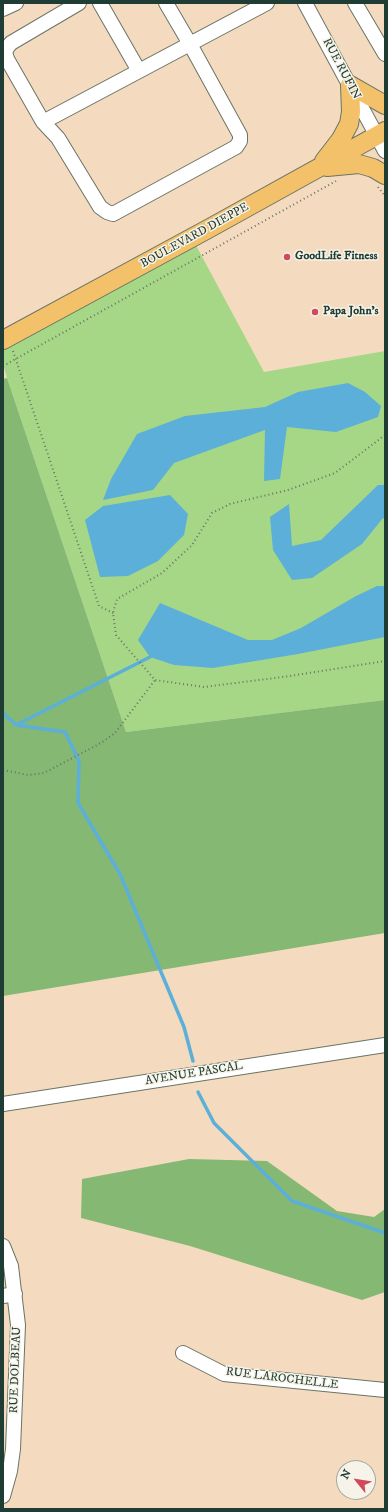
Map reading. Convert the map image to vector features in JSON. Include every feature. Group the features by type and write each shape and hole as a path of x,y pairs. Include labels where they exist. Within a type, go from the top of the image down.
{"main road":[{"path":"350,85 385,105"},
{"path":"318,168 341,139 349,124 351,112 350,85"},
{"name":"BOULEVARD DIEPPE","path":"5,338 208,229 381,133"},
{"path":"318,168 359,164 373,168 385,175"}],"street":[{"path":"3,9 16,3"},
{"path":"79,3 11,43 5,52 7,59 42,122 58,138 100,207 113,214 236,146 240,141 240,135 166,3"},
{"path":"100,3 139,71"},
{"path":"42,122 267,3"},
{"name":"RUE RUFIN","path":"305,3 350,85 381,133 385,151"},
{"path":"355,3 385,54"},
{"name":"AVENUE PASCAL","path":"3,1104 385,1044"},
{"name":"RUE DOLBEAU","path":"3,1246 11,1266 9,1295 18,1326 14,1428 10,1471 3,1496"},
{"name":"RUE LAROCHELLE","path":"183,1353 224,1374 385,1390"}],"path":[{"path":"3,366 341,178"},
{"path":"5,338 16,359 99,606 113,613"},
{"path":"385,436 335,473 288,490 230,504 212,513 192,545 162,573 117,599 113,613 116,635 155,680 204,687 290,676 385,661"},
{"path":"3,770 28,775 44,773 101,743 116,733 155,680"}],"green space":[{"path":"192,238 264,372 385,351 385,700 126,732 7,378 3,364 3,340"},
{"path":"7,378 126,732 385,700 385,933 3,996 3,379"},
{"path":"189,1159 267,1161 337,1211 374,1217 385,1209 385,1292 362,1300 190,1246 81,1218 82,1179"}],"water":[{"path":"348,383 365,392 381,406 378,417 336,432 287,427 280,479 264,481 265,430 174,463 153,490 103,500 111,479 137,434 185,416 265,407 298,392"},
{"path":"378,485 385,485 385,520 383,518 362,544 312,578 292,580 273,550 270,517 289,504 292,546 321,540"},
{"path":"170,495 188,514 184,535 158,561 128,576 100,577 85,520 103,506"},
{"path":"377,586 385,586 385,637 298,654 213,668 174,665 150,657 138,640 160,603 248,640 272,640 301,628 356,596"}],"waterway":[{"path":"16,725 150,657"},
{"path":"3,713 16,725 65,732 79,761 78,803 120,874 184,1027 193,1061"},
{"path":"198,1092 214,1123 292,1201 385,1233"}],"place":[{"name":"GoodLife Fitness","path":"287,257"},
{"name":"Papa John's","path":"315,312"}]}
